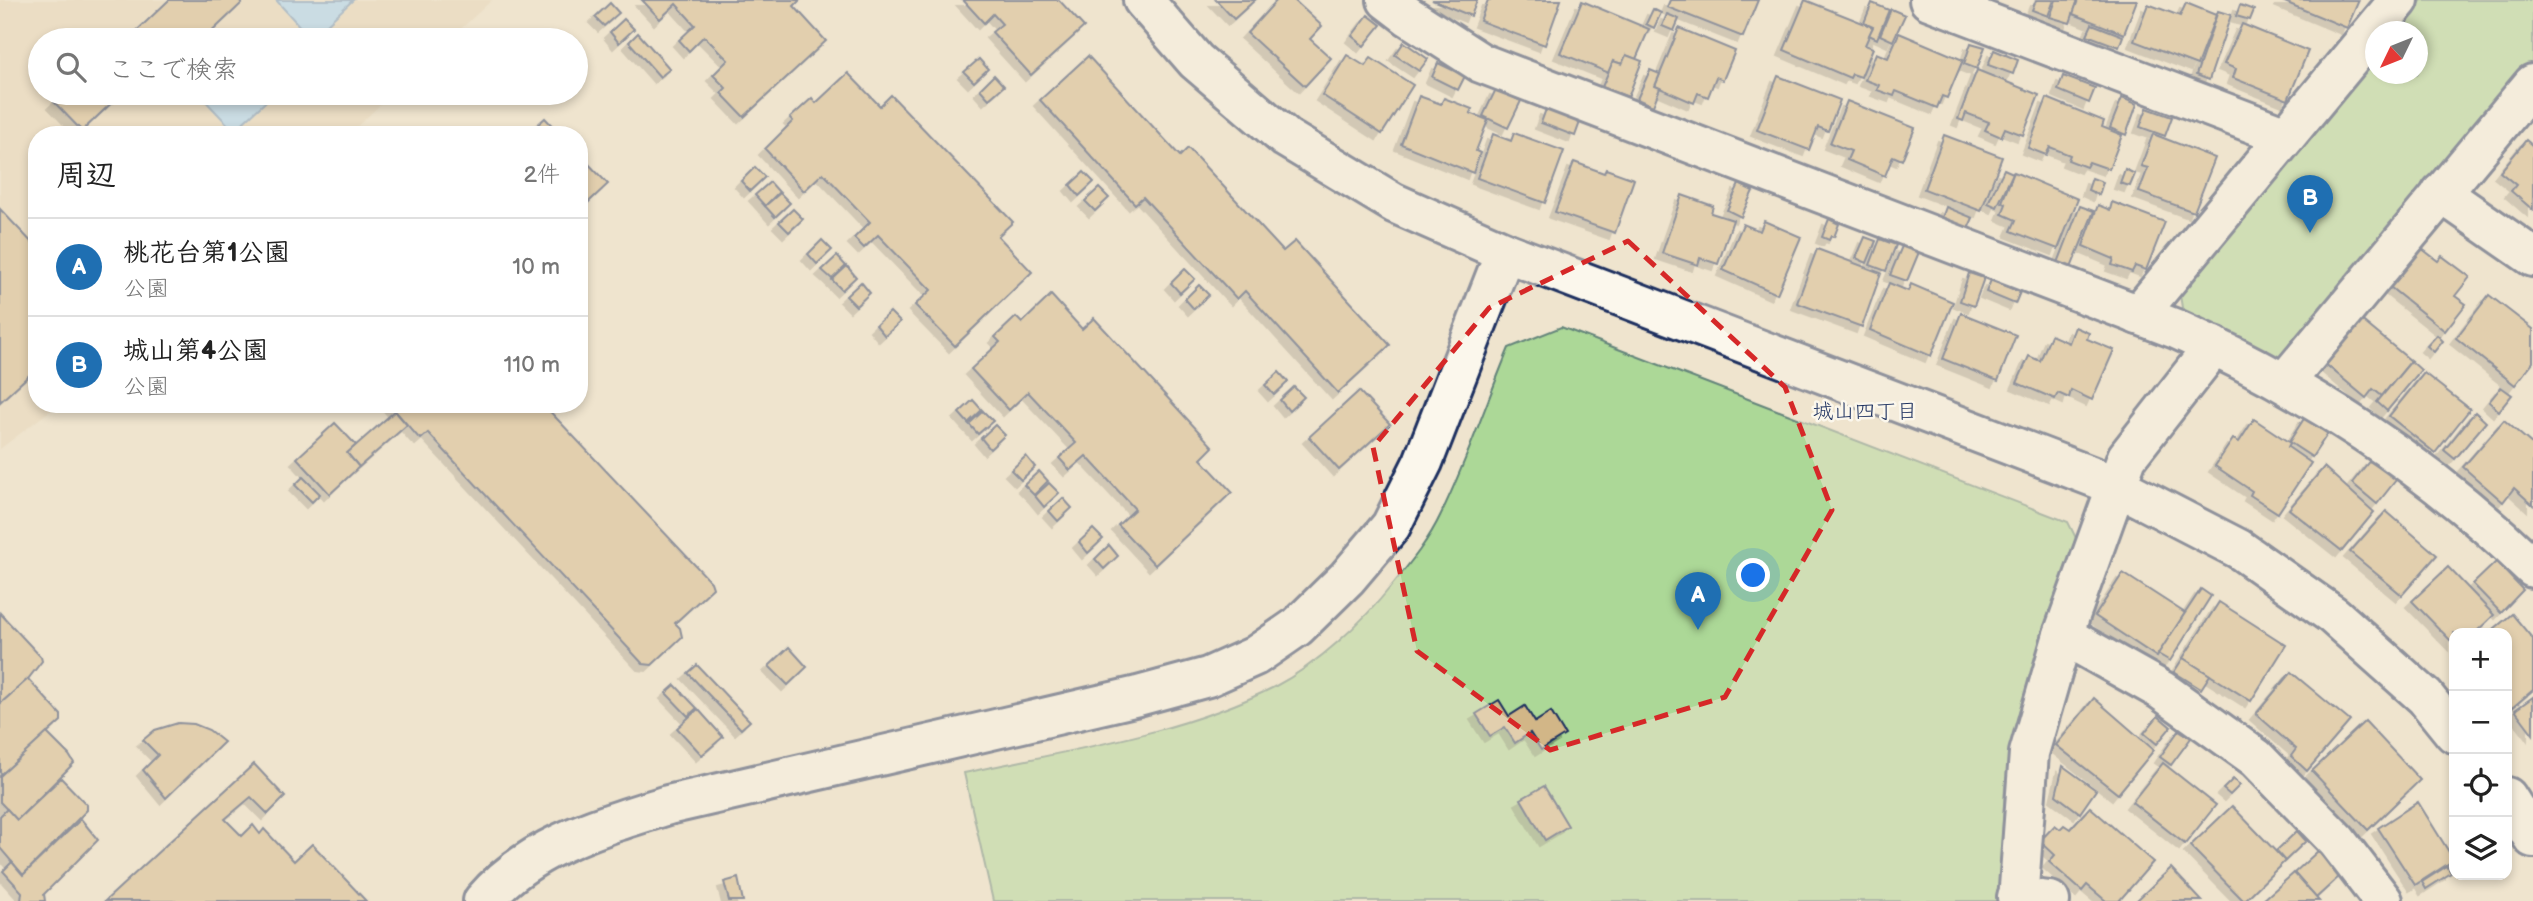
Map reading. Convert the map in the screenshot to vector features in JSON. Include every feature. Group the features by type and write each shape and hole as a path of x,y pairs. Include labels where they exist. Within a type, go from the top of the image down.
{"street":[{"path":"1143,0 1196,61 1286,138 1394,203 1505,252 2117,486 2239,549 2333,615 2425,697 2449,727"},
{"path":"1387,0 1481,63 2214,346 2285,382 2404,460 2463,504 2533,568"},
{"path":"1929,0 2286,136"},
{"path":"2138,316 2399,0"},
{"path":"2285,382 2533,85"},
{"path":"2441,193 2533,257"},
{"path":"483,901 525,864 565,839 607,824 668,806 1138,696 1208,677 1255,656 1297,627 1347,578 1391,526 1423,462 1505,252"},
{"path":"2028,900 2029,753 2063,635 2127,457 2214,346"},
{"path":"2063,635 2161,690 2256,758 2337,841 2383,901"},
{"path":"2512,805 2533,838"}],"highlighted area":[{"path":"1628,241 1785,387 1832,510 1725,697 1550,750 1417,651 1373,447 1489,308"}],"shaded area":[{"path":"0,0 492,0 462,28 28,28 28,105 380,105 358,126 28,126 28,413 47,413 0,449"}],"green space":[{"path":"2422,0 2533,0 2533,63 2285,362 2183,314 2180,295 2365,69 2365,84 2428,84 2428,21 2404,21"},
{"path":"1561,327 2068,522 2077,540 2019,712 2005,786 2000,872 2003,901 993,901 964,773 1082,749 1201,717 1274,687 1307,667 1368,613 1425,542 1459,473 1509,348"}],"water":[{"path":"276,0 353,0 323,28 301,28"},
{"path":"209,105 262,105 239,126 229,126"}],"building":[{"path":"169,0 239,0 242,3 216,28 140,28"},
{"path":"642,0 800,0 794,6 826,41 744,117 721,93 726,88 713,75 728,60 704,36 689,51 679,40 695,25 676,4 660,19"},
{"path":"963,0 1059,0 1084,27 1031,75 992,32 1002,24 993,14 984,23"},
{"path":"1216,0 1255,0 1234,19"},
{"path":"1277,0 1294,0 1322,26 1310,39 1331,58 1305,86 1247,33"},
{"path":"1432,0 1477,0 1471,16"},
{"path":"1488,0 1561,0 1545,45 1480,21"},
{"path":"1670,0 1758,0 1743,37 1667,7"},
{"path":"1805,0 1873,27 1865,45 1873,48 1861,77 1852,74 1850,78 1784,50"},
{"path":"2036,0 2054,0 2048,16 2032,10"},
{"path":"2056,0 2078,0 2070,23 2050,17"},
{"path":"2078,0 2137,0 2124,34 2073,14"},
{"path":"2280,0 2359,0 2347,28"},
{"path":"1582,1 1649,29 1636,59 1626,55 1622,64 1613,61 1609,73 1560,53"},
{"path":"610,3 619,13 604,26 595,17"},
{"path":"1872,3 1889,10 1877,39 1869,35 1873,27 1864,23"},
{"path":"2186,3 2216,15 2197,65 2134,41 2148,4 2180,16"},
{"path":"2240,5 2254,10 2250,20 2236,16"},
{"path":"1653,9 1661,13 1654,28 1646,24"},
{"path":"1891,9 1905,15 1893,41 1880,35"},
{"path":"2218,11 2231,15 2209,80 2196,75"},
{"path":"1667,14 1679,19 1674,31 1662,26"},
{"path":"1368,15 1381,25 1364,46 1352,36"},
{"path":"624,19 634,29 619,43 610,32"},
{"path":"2092,24 2123,36 2119,47 2087,35"},
{"path":"2242,24 2308,51 2288,100 2233,78 2236,69 2224,64"},
{"path":"1679,28 1735,51 1723,80 1716,77 1708,97 1698,93 1694,103 1655,86"},
{"path":"638,33 670,69 660,77 629,42"},
{"path":"1899,33 1963,60 1947,98 1942,96 1937,108 1896,91 1894,96 1877,90 1879,85 1865,80 1876,53 1888,58"},
{"path":"1404,42 1428,59 1419,71 1395,55"},
{"path":"1971,43 1985,47 1977,69 1964,64"},
{"path":"1994,50 2018,60 2013,74 1988,65"},
{"path":"1347,55 1365,66 1371,58 1413,85 1382,134 1322,95"},
{"path":"1626,55 1642,61 1628,97 1602,87 1613,61 1622,64"},
{"path":"1088,56 1180,156 1188,148 1283,251 1295,241 1390,345 1338,393 1245,291 1237,299 1143,197 1135,204 1040,100"},
{"path":"979,59 988,69 974,82 964,72"},
{"path":"1438,63 1465,76 1458,90 1432,77"},
{"path":"1650,70 1660,74 1655,86 1660,88 1653,106 1637,99"},
{"path":"1977,70 2039,95 2023,135 2005,128 2001,137 1985,130 1989,122 1966,113 1963,121 1958,119"},
{"path":"848,73 880,106 891,95 1013,222 998,236 1032,272 955,346 915,305 931,290 878,235 864,248 854,238 870,222 823,173 804,191 765,149 793,121 790,118 812,98 816,103"},
{"path":"994,75 1004,86 989,99 980,89"},
{"path":"1778,76 1840,100 1828,131 1818,127 1809,150 1757,130"},
{"path":"2063,76 2095,88 2089,103 2058,90"},
{"path":"1496,89 1521,101 1508,128 1483,116"},
{"path":"1419,96 1441,104 1444,98 1472,109 1470,113 1488,120 1476,151 1480,153 1473,173 1401,144"},
{"path":"2047,98 2104,121 2102,127 2122,135 2109,169 2089,162 2086,167 2068,160 2070,155 2050,147 2046,155 2028,148"},
{"path":"2122,98 2137,104 2126,135 2110,128"},
{"path":"1847,101 1915,128 1902,160 1893,156 1885,176 1847,160 1851,151 1830,143"},
{"path":"57,105 109,105 87,126 77,126"},
{"path":"2147,108 2172,117 2165,136 2140,127"},
{"path":"1546,109 1580,122 1575,136 1541,123"},
{"path":"545,118 553,126 536,126"},
{"path":"1514,133 1564,151 1545,203 1477,178 1493,134 1511,141"},
{"path":"2153,134 2215,158 2194,212 2139,192 2148,168 2141,166"},
{"path":"1944,135 2002,157 1981,211 1924,189"},
{"path":"2526,140 2533,146 2533,210 2511,191 2516,185 2500,172"},
{"path":"1574,162 1604,173 1606,169 1634,179 1615,233 1555,212"},
{"path":"588,163 608,184 588,203"},
{"path":"755,167 765,177 750,191 741,181"},
{"path":"2004,169 2013,173 1997,207 1988,203"},
{"path":"2125,169 2135,174 2130,186 2120,183"},
{"path":"1084,172 1094,182 1079,196 1070,185"},
{"path":"2014,172 2078,199 2058,249 2011,231 2016,220 2002,214 2006,204 2002,202"},
{"path":"2092,178 2103,182 2099,195 2088,190"},
{"path":"770,182 779,192 765,206 755,195"},
{"path":"1739,184 1753,191 1741,217 1727,210"},
{"path":"1099,188 1109,198 1095,211 1085,201"},
{"path":"780,193 790,203 775,217 765,206"},
{"path":"1682,195 1713,206 1711,213 1733,220 1718,264 1700,258 1698,265 1662,253"},
{"path":"2112,202 2165,222 2146,270 2135,266 2132,272 2112,265 2114,259 2083,246 2098,205 2110,210"},
{"path":"2080,206 2094,211 2071,268 2058,263"},
{"path":"1946,207 1973,218 1968,229 1942,218"},
{"path":"0,209 28,239 28,376 0,402"},
{"path":"793,209 803,219 789,232 779,222"},
{"path":"1829,219 1839,224 1834,237 1831,236 1829,240 1822,237"},
{"path":"1764,221 1801,237 1777,294 1723,270 1743,224 1760,231"},
{"path":"1865,237 1876,241 1867,263 1856,258"},
{"path":"1880,239 1896,245 1886,271 1870,265"},
{"path":"822,240 832,250 817,264 808,254"},
{"path":"1902,246 1919,252 1907,281 1890,275"},
{"path":"2421,248 2438,261 2442,256 2470,277 2455,296 2466,304 2445,331 2390,287"},
{"path":"1817,249 1881,273 1862,327 1797,303"},
{"path":"837,256 846,266 832,279 822,270"},
{"path":"847,266 856,277 842,290 832,280"},
{"path":"1185,269 1195,279 1180,293 1171,283"},
{"path":"1969,273 1984,278 1974,306 1960,301"},
{"path":"1991,280 2020,292 2015,304 1986,292"},
{"path":"861,282 870,293 856,306 846,296"},
{"path":"1889,283 1908,291 1911,284 1953,302 1931,356 1870,330"},
{"path":"1199,285 1209,295 1194,309 1185,299"},
{"path":"1051,295 1082,329 1094,318 1213,447 1201,459 1232,492 1155,565 1118,525 1135,509 1086,456 1070,470 1059,458 1076,443 1028,392 1009,410 971,369 1000,342 995,337 1016,317 1022,323"},
{"path":"2489,295 2533,329 2533,362 2515,385 2456,338"},
{"path":"890,312 900,322 885,336 876,325"},
{"path":"1961,313 2016,335 1998,381 1943,359"},
{"path":"2359,318 2411,361 2382,396 2373,389 2366,398 2323,362"},
{"path":"2075,327 2089,333 2087,339 2114,350 2092,400 2071,390 2069,398 2058,393 2055,399 2017,383 2029,356 2040,361 2051,335 2069,343"},
{"path":"2437,335 2443,341 2434,352 2427,346"},
{"path":"2411,361 2421,370 2387,411 2377,402"},
{"path":"1279,372 1288,382 1274,395 1265,385"},
{"path":"2424,373 2470,409 2435,453 2389,416"},
{"path":"1294,387 1304,397 1289,411 1280,400"},
{"path":"2501,387 2512,395 2499,411 2489,402"},
{"path":"1359,391 1390,424 1339,470 1309,437"},
{"path":"973,400 982,410 968,423 959,413"},
{"path":"983,411 993,421 978,434 969,424"},
{"path":"2475,412 2486,422 2455,459 2444,450"},
{"path":"393,413 397,413 407,425 359,467 347,453"},
{"path":"397,413 551,413 711,582 713,588 675,623 680,628 682,637 652,665 643,664 428,433 421,439"},
{"path":"2305,417 2328,433 2312,457 2289,442"},
{"path":"2254,419 2290,443 2288,447 2311,463 2278,513 2250,495 2252,491 2215,466 2233,439 2239,442"},
{"path":"2504,420 2533,445 2533,505 2514,488 2503,502 2463,467"},
{"path":"335,423 356,445 347,453 359,467 330,494 297,458"},
{"path":"995,425 1005,435 990,449 981,438"},
{"path":"1026,456 1035,467 1021,480 1011,470"},
{"path":"2371,459 2396,480 2377,504 2352,483"},
{"path":"2324,467 2374,512 2342,551 2289,509"},
{"path":"1039,471 1048,481 1034,495 1024,485"},
{"path":"303,477 320,494 312,502 295,485"},
{"path":"1049,483 1059,493 1044,507 1035,496"},
{"path":"1063,498 1072,508 1058,521 1049,511"},
{"path":"2386,511 2437,555 2402,595 2350,552"},
{"path":"1093,529 1103,539 1088,553 1079,542"},
{"path":"1109,545 1118,556 1104,569 1095,559"},
{"path":"2496,562 2523,590 2501,613 2473,584"},
{"path":"2448,567 2494,615 2480,628 2449,628 2449,639 2412,601"},
{"path":"2123,573 2185,613 2157,657 2095,616"},
{"path":"2201,589 2211,596 2170,661 2158,654"},
{"path":"2219,602 2286,645 2251,701 2183,658"},
{"path":"0,613 42,661 28,679 0,704"},
{"path":"2512,614 2533,639 2533,690 2512,708 2512,628 2495,628"},
{"path":"789,647 807,667 788,685 769,666"},
{"path":"2183,658 2210,675 2201,689 2174,672"},
{"path":"697,665 750,721 741,729 688,673"},
{"path":"2291,672 2350,721 2307,771 2291,756 2296,749 2256,714"},
{"path":"28,679 61,715 61,721 2,774 0,704"},
{"path":"675,685 697,708 688,716 666,693"},
{"path":"2533,697 2533,734 2515,710"},
{"path":"2094,698 2154,750 2118,794 2056,745"},
{"path":"1499,700 1509,716 1525,706 1535,722 1551,712 1565,735 1541,750 1530,733 1515,743 1505,727 1490,736 1476,714"},
{"path":"698,709 723,737 702,755 677,728"},
{"path":"2158,716 2171,727 2157,744 2144,733"},
{"path":"2365,721 2420,780 2368,830 2312,771"},
{"path":"178,723 194,724 209,730 224,742 166,798 143,770 158,755 143,740 155,730"},
{"path":"2179,730 2191,738 2171,765 2160,757"},
{"path":"47,733 74,763 17,820 0,802 0,776"},
{"path":"2163,763 2216,805 2185,844 2132,802"},
{"path":"254,764 285,797 268,814 251,797 225,819 242,836 253,825 260,834 264,829 294,861 312,844 366,901 105,901"},
{"path":"2063,766 2096,790 2080,813 2056,795"},
{"path":"61,778 87,805 87,810 23,875 0,848 0,816 7,809 17,820"},
{"path":"2233,779 2240,785 2230,795 2223,789"},
{"path":"1544,786 1568,826 1545,840 1521,799"},
{"path":"2418,802 2449,852 2449,863 2415,885 2378,828"},
{"path":"2232,806 2285,861 2244,901 2190,846"},
{"path":"2090,807 2153,862 2119,901 2106,901 2087,885 2082,891 2049,862 2055,855 2040,841 2055,825 2060,829 2064,825 2070,829"},
{"path":"81,819 98,840 44,894 45,901 21,901 22,892 3,871 12,862 23,875"},
{"path":"2297,831 2306,841 2285,861 2276,851"},
{"path":"2318,851 2340,876 2316,898 2294,873"},
{"path":"2447,866 2449,870 2449,874 2426,889 2422,882"},
{"path":"2171,868 2202,901 2136,901"},
{"path":"2294,873 2319,901 2262,901"},
{"path":"738,878 743,901 729,901 724,882"}],"place":[{"name":"城山第4公園","path":"2310,233"},
{"name":"桃花台第1公園","path":"1698,630"}],"district":[{"name":"城山四丁目","path":"1865,411"}]}
